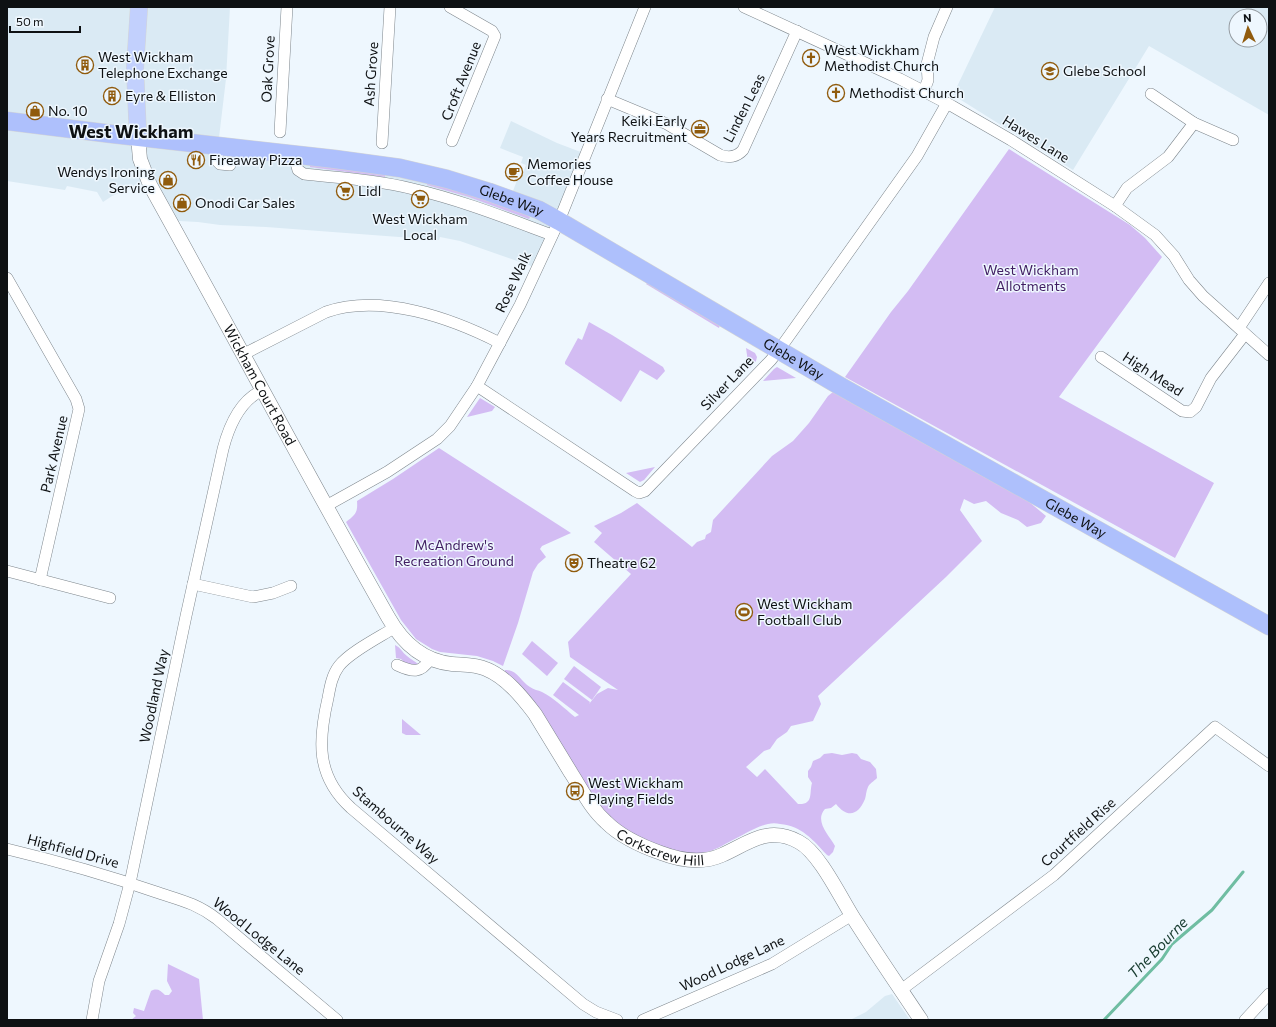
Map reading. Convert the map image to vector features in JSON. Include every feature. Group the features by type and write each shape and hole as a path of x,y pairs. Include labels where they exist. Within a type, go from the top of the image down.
{"highway":[{"name":"Glebe Way","path":"7,121 296,155 398,177 438,176 527,206 555,228 779,350 1081,522 1269,626"}],"main road":[{"path":"138,137 135,68 139,7"}],"street":[{"name":"Oak Grove","path":"280,132 287,7"},
{"name":"Ash Grove","path":"382,143 390,7"},
{"name":"Croft Avenue","path":"450,7 492,31 494,36 452,141"},
{"name":"Rose Walk","path":"326,506 387,472 437,439 450,426 478,386 555,228 645,7"},
{"name":"Hawes Lane","path":"744,7 947,103 1012,140 1115,206 1142,224 1155,235 1174,256 1196,289 1269,355"},
{"path":"924,91 928,80 927,64 934,37 948,7"},
{"name":"Linden Leas","path":"607,99 667,124 720,155 726,157 735,156 743,150 797,31"},
{"path":"1151,94 1194,123 1233,140"},
{"name":"Silver Lane","path":"478,386 635,491 642,493 664,472 779,350 909,169 947,103"},
{"path":"1115,206 1127,188 1168,157 1194,123"},
{"name":"Wickham Court Road","path":"138,137 140,159 150,185 394,628"},
{"path":"218,146 217,161 220,164 230,165"},
{"name":"Park Avenue","path":"7,278 74,394 79,409 40,580"},
{"path":"1242,331 1269,283"},
{"path":"244,354 324,313 340,308 359,305 384,305 413,311 465,328 500,343"},
{"name":"High Mead","path":"1101,357 1182,410 1190,412 1196,408 1211,378 1242,331"},
{"name":"Woodland Way","path":"92,1020 98,986 120,924 130,883 218,469 228,433 237,416 246,402 255,394 263,390"},
{"path":"7,571 110,598"},
{"path":"193,584 253,597 273,593 290,586"},
{"name":"Corkscrew Hill","path":"394,628 418,653 430,659 443,663 485,668 506,681 535,714 596,811 610,826 628,838 669,856 694,861 717,857 761,836 776,835 790,838 805,846 813,853 852,916 921,1020"},
{"name":"Stambourne Way","path":"394,628 348,658 339,665 334,674 326,706 321,742 322,758 329,779 338,795 355,812 589,1008 603,1016 618,1020"},
{"path":"397,665 407,670 420,670 426,666 430,659"},
{"name":"Courtfield Rise","path":"901,990 1054,875 1215,728 1269,766"},
{"name":"Highfield Drive","path":"7,849 49,859 130,883"},
{"name":"Wood Lodge Lane","path":"130,883 193,903 209,912 337,1020"},
{"name":"Wood Lodge Lane","path":"643,1020 772,964 852,916"},
{"path":"1245,1020 1269,994"},
{"path":"588,1020 589,1008"}],"shaded area":[{"path":"7,7 230,7 226,79 218,146 277,153 510,199 519,175 522,175 526,165 521,163 523,157 500,148 511,121 557,143 586,154 537,268 460,241 440,237 439,240 179,221 172,224 148,180 112,196 103,202 97,192 67,186 65,190 7,181"},
{"name":"Glebe School","path":"995,7 1269,7 1269,115 1149,46 1073,170 953,95"},
{"path":"892,994 910,1020 850,1020 866,1012 885,996"}],"green space":[{"name":"West Wickham Allotments","path":"1009,149 1130,225 1145,238 1162,257 1059,397 1214,483 1175,558 845,377"},
{"path":"310,164 385,174 385,177 310,167"},
{"path":"428,181 530,217 529,219 469,197 427,185"},
{"path":"648,282 720,325 719,328 646,284"},
{"path":"589,322 663,367 665,371 657,380 640,370 621,402 565,364 578,338 582,340"},
{"path":"746,348 755,353 757,357 756,361 749,369"},
{"path":"777,367 796,378 763,381"},
{"path":"833,392 1028,501 1046,516 1041,523 1027,527 1018,520 1001,513 986,501 974,504 964,499 960,510 982,541 946,577 818,696 821,704 813,721 791,726 787,732 777,739 770,749 764,751 746,767 757,777 765,769 798,804 803,804 807,803 810,798 812,783 808,777 808,771 813,761 820,758 824,754 832,753 842,755 852,753 857,754 861,759 870,762 876,769 877,778 870,784 865,799 859,809 856,812 848,813 840,809 836,804 831,808 825,809 822,814 821,818 824,828 835,846 833,852 829,856 812,839 801,831 788,825 776,823 758,827 719,847 701,853 671,850 640,838 615,823 604,813 505,670 513,672 527,685 551,697 575,717 579,715 553,695 563,682 590,702 589,704 597,694 608,688 618,690 570,657 568,642 631,574 594,542 602,533 594,526 621,513 637,503 692,547 697,542 705,539 706,535 711,532 713,520 772,456 793,441 809,423 828,396"},
{"path":"480,398 495,407 492,411 467,417"},
{"name":"McAndrew's Recreation Ground","path":"439,448 571,533 542,546 540,549 546,557 538,564 533,572 518,623 503,666 477,656 440,652 416,639 401,620 346,522 355,513 357,501"},
{"path":"655,467 644,480 640,482 626,473"},
{"path":"532,641 558,663 547,676 522,654"},
{"path":"395,645 420,666 406,664 401,659 396,658"},
{"path":"574,666 601,687 592,700 564,679"},
{"path":"402,719 421,735 406,735 402,733"},
{"path":"168,964 199,979 203,1020 131,1020 136,1016 133,1013 134,1008 144,1011 151,991 157,990 165,995 169,995 172,991 167,981"}],"waterway":[{"name":"The Bourne","path":"1104,1020 1162,959 1172,944 1212,910 1243,872"}],"place":[{"name":"West Wickham Methodist Church","path":"811,58"},
{"name":"West Wickham Telephone Exchange","path":"85,65"},
{"name":"Glebe School","path":"1050,71"},
{"name":"Methodist Church","path":"836,93"},
{"name":"Eyre & Elliston","path":"112,96"},
{"name":"No. 10","path":"35,111"},
{"name":"Keiki Early Years Recruitment","path":"700,129"},
{"name":"Fireaway Pizza","path":"196,160"},
{"name":"Memories Coffee House","path":"514,172"},
{"name":"Wendys Ironing Service","path":"168,180"},
{"name":"Lidl","path":"345,191"},
{"name":"West Wickham Local","path":"420,199"},
{"name":"Onodi Car Sales","path":"182,203"},
{"name":"Theatre 62","path":"574,563"},
{"name":"West Wickham Football Club","path":"744,612"},
{"name":"West Wickham Playing Fields","path":"575,791"}],"district":[{"name":"West Wickham","path":"131,132"}]}
